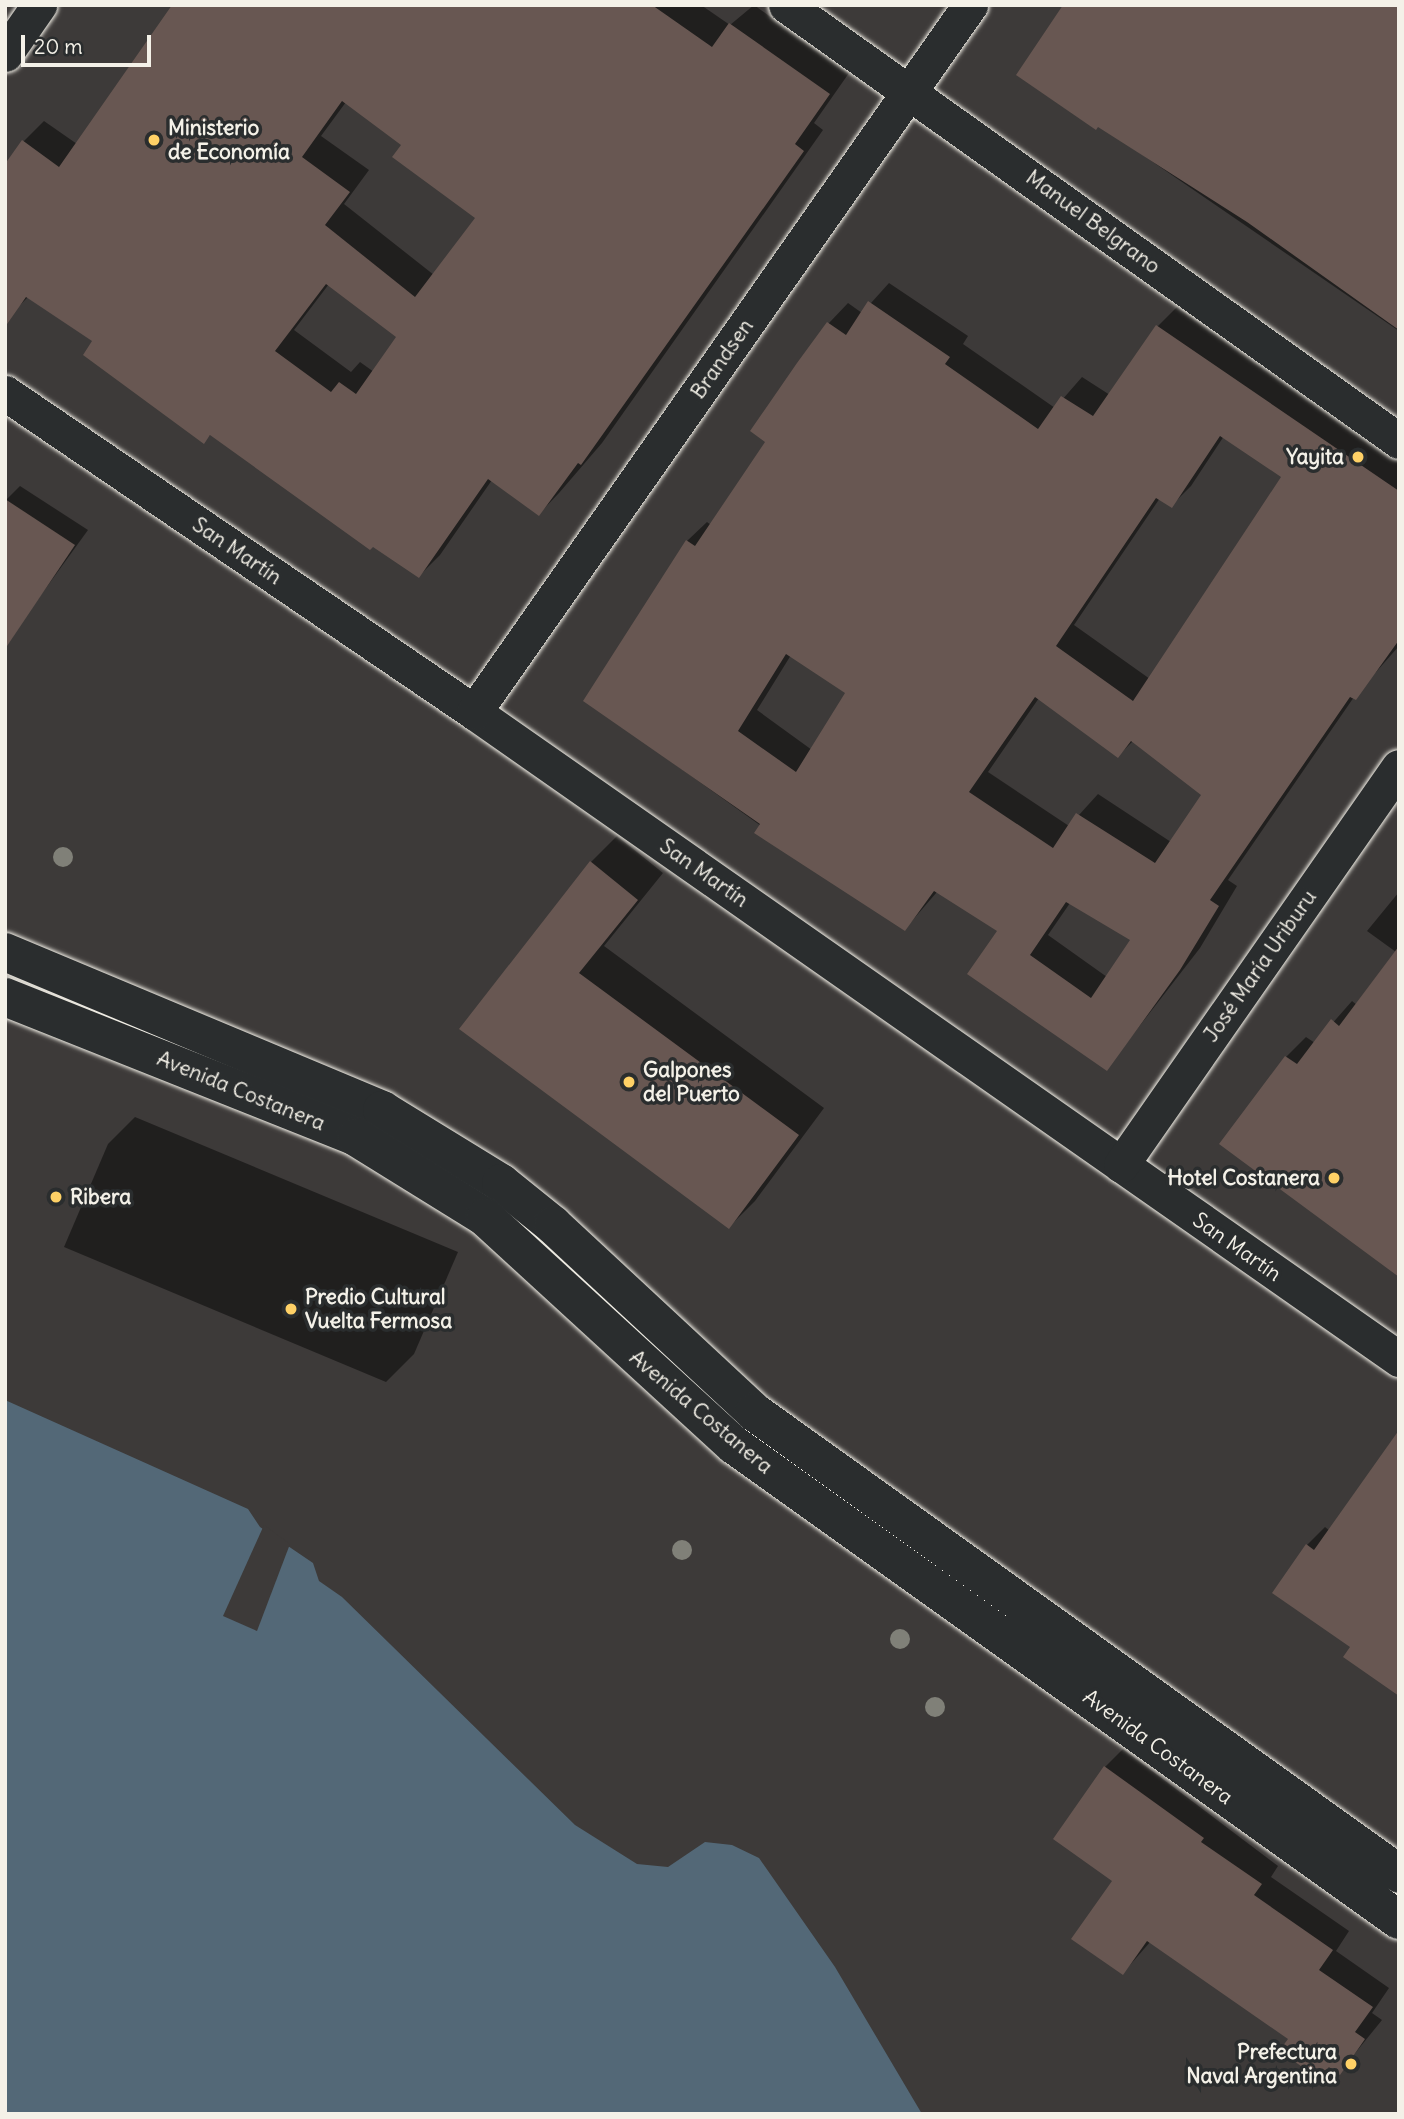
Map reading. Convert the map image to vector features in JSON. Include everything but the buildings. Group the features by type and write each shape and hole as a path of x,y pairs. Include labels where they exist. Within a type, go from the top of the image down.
{"main road":[{"name":"Avenida Costanera","path":"5,952 382,1110 501,1183 553,1225 754,1412 1399,1874"},
{"name":"Avenida Costanera","path":"5,996 356,1137 485,1217 734,1445 1399,1920"}],"street":[{"path":"5,54 39,5"},
{"name":"Manuel Belgrano","path":"786,5 1399,441"},
{"name":"Brandsen","path":"474,712 970,5"},
{"name":"San Martín","path":"5,393 474,712 1399,1359"},
{"name":"José María Uriburu","path":"1121,1165 1399,766"}],"water":[{"path":"5,1400 248,1509 260,1527 313,1563 319,1581 342,1597 575,1825 637,1864 668,1867 705,1842 732,1845 759,1858 835,1967 922,2114 5,2114"}],"pier":[{"path":"264,1525 290,1544 257,1631 223,1616"}],"place":[{"name":"Ministerio de Economía","path":"154,140"},
{"name":"Yayita","path":"1358,457"},
{"name":"Galpones del Puerto","path":"629,1082"},
{"name":"Hotel Costanera","path":"1334,1178"},
{"name":"Ribera","path":"56,1197"},
{"name":"Predio Cultural Vuelta Fermosa","path":"291,1309"},
{"name":"Prefectura Naval Argentina","path":"1351,2064"}]}
